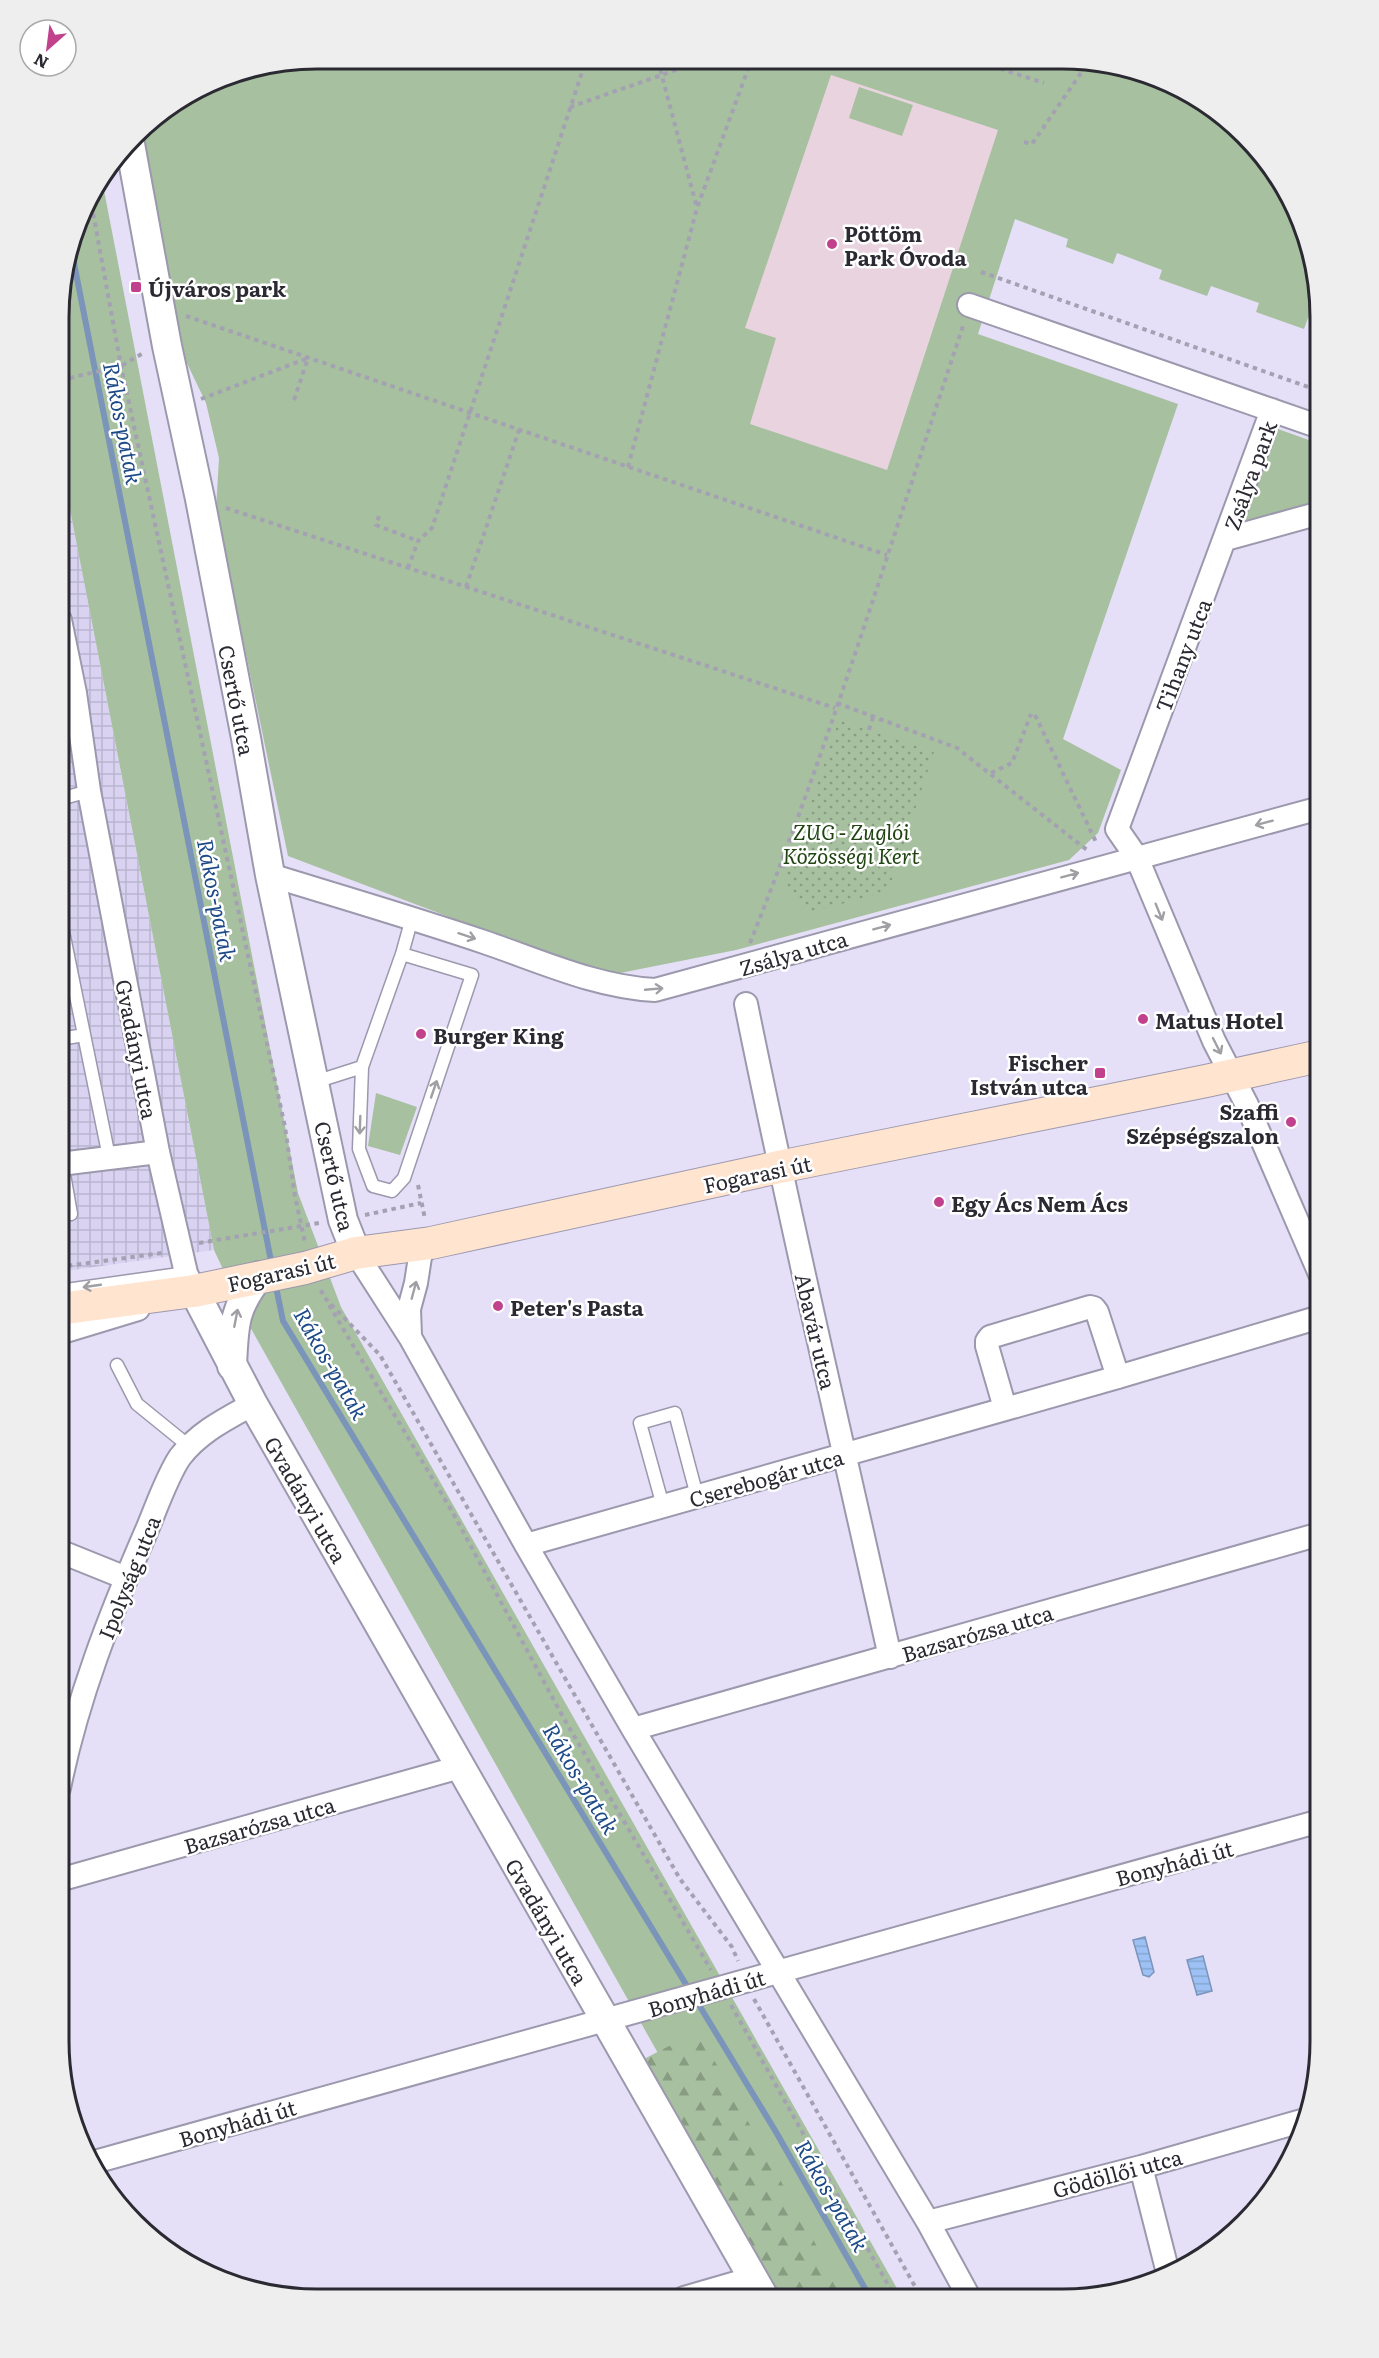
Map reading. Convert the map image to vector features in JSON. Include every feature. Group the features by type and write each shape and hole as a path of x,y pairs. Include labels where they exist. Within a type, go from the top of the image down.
{"main road":[{"name":"Fogarasi út","path":"69,1307 190,1282 259,1276 305,1268 356,1253 426,1244 779,1167 1310,1058"}],"street":[{"name":"Csertő utca","path":"132,153 160,306 200,499 270,874 343,1220 356,1253"},
{"path":"969,305 1310,423"},
{"name":"Zsálya park","path":"1226,539 1272,410"},
{"path":"1226,539 1310,516"},
{"name":"Tihany utca","path":"1137,858 1117,829 1226,539"},
{"name":"Gvadányi utca","path":"69,664 89,791 158,1152 171,1249 253,1404 759,2288"},
{"name":"Zsálya utca","path":"270,874 602,982 632,989 656,990 1310,811"},
{"path":"1137,858 1195,998 1232,1075 1310,1251"},
{"name":"Abavár utca","path":"746,1004 779,1167 890,1657"},
{"path":"69,1162 158,1152"},
{"path":"410,1337 409,1309 420,1257 426,1244"},
{"path":"356,1253 410,1337 526,1545 633,1729 928,2222 965,2289"},
{"path":"232,1366 234,1323 238,1307 259,1276"},
{"name":"Fogarasi út","path":"69,1329 190,1282"},
{"path":"1005,1408 987,1346 990,1337 1090,1307 1098,1312 1118,1377"},
{"name":"Cserebogár utca","path":"526,1545 1118,1377 1310,1320"},
{"name":"Ipolyság utca","path":"69,1726 126,1578 179,1458 203,1432 253,1404"},
{"name":"Bazsarózsa utca","path":"633,1729 1310,1537"},
{"path":"69,1555 126,1578"},
{"name":"Bazsarózsa utca","path":"69,1877 460,1767"},
{"name":"Bonyhádi út","path":"100,2161 1310,1824"},
{"name":"Gödöllői utca","path":"928,2222 1141,2167 1296,2122"},
{"path":"1141,2167 1166,2266"}],"lane":[{"path":"69,797 89,791"},
{"path":"402,954 472,975 404,1178 392,1191 373,1186 359,1149 362,1066 402,954 411,918"},
{"path":"69,961 109,1157"},
{"path":"69,1038 84,1035"},
{"path":"315,1082 362,1066"},
{"path":"69,1204 71,1214"},
{"path":"69,1290 190,1282"},
{"path":"117,1365 137,1404 190,1447"},
{"path":"663,1506 640,1423 675,1413 697,1496"}],"path":[{"path":"408,568 418,541 432,528 583,69"},
{"path":"660,69 697,208"},
{"path":"570,107 679,69"},
{"path":"628,467 697,208 748,69"},
{"path":"1001,69 1044,83"},
{"path":"1024,142 1032,144 1083,70"},
{"path":"981,272 1310,387"},
{"path":"746,965 748,947 781,865 887,555 969,305"},
{"path":"160,306 887,555"},
{"path":"294,400 308,358"},
{"path":"181,406 308,358"},
{"path":"69,378 122,366"},
{"path":"466,587 519,430"},
{"path":"200,499 873,717 957,748 1090,852"},
{"path":"379,516 376,525 418,541"},
{"path":"991,773 1012,764 1033,715 1096,842"},
{"path":"869,730 873,717"},
{"path":"781,865 788,867"},
{"path":"343,1220 421,1203"},
{"path":"69,1264 293,1227"},
{"path":"324,1297 453,1513 569,1727 890,2289"}],"shaded area":[{"path":"788,69 815,69 999,130 887,470 672,399"},
{"path":"69,504 214,1250 69,1271"}],"green space":[{"path":"317,69 1062,69 1094,71 1126,77 1157,88 1200,111 1237,142 1259,166 1277,193 1297,237 1308,285 1310,317 1304,329 1256,312 1259,303 1211,286 1207,296 1159,279 1162,270 1117,253 1113,264 1066,247 1068,239 1015,219 978,334 1178,404 1063,739 1121,770 1098,833 1069,860 736,950 605,976 288,856 216,510 219,458 206,403 183,355 142,142 179,111 222,88 253,77 285,71","holes":["831,75 998,130 887,470 750,424 776,338 745,328"]},
{"path":"859,87 913,105 902,136 849,118"},
{"path":"104,190 298,1193 341,1307 897,2289 790,2289 249,1325 214,1250 69,504 71,285 82,237"},
{"path":"1278,429 1310,440 1310,503 1243,522"},
{"name":"ZUG - Zuglói Közösségi Kert","path":"839,720 934,752 888,892 806,913 783,884"},
{"path":"376,1093 417,1107 400,1155 368,1146"},
{"path":"698,2031 840,2289 776,2289 644,2059"}],"water":[{"path":"1145,1937 1154,1972 1149,1977 1143,1975 1133,1940"},
{"path":"1203,1956 1212,1991 1197,1995 1187,1960"}],"waterway":[{"name":"Rákos-patak","path":"75,266 272,1266"},
{"name":"Rákos-patak","path":"275,1282 283,1321 690,1991"},
{"name":"Rákos-patak","path":"696,2000 776,2132 865,2289"}],"place":[{"name":"Pöttöm Park Óvoda","path":"832,244"},
{"name":"Újváros park","path":"136,287"},
{"name":"Matus Hotel","path":"1143,1019"},
{"name":"Burger King","path":"421,1034"},
{"name":"Fischer István utca","path":"1100,1073"},
{"name":"Szaffi Szépségszalon","path":"1291,1122"},
{"name":"Egy Ács Nem Ács","path":"939,1202"},
{"name":"Peter's Pasta","path":"498,1306"}]}
